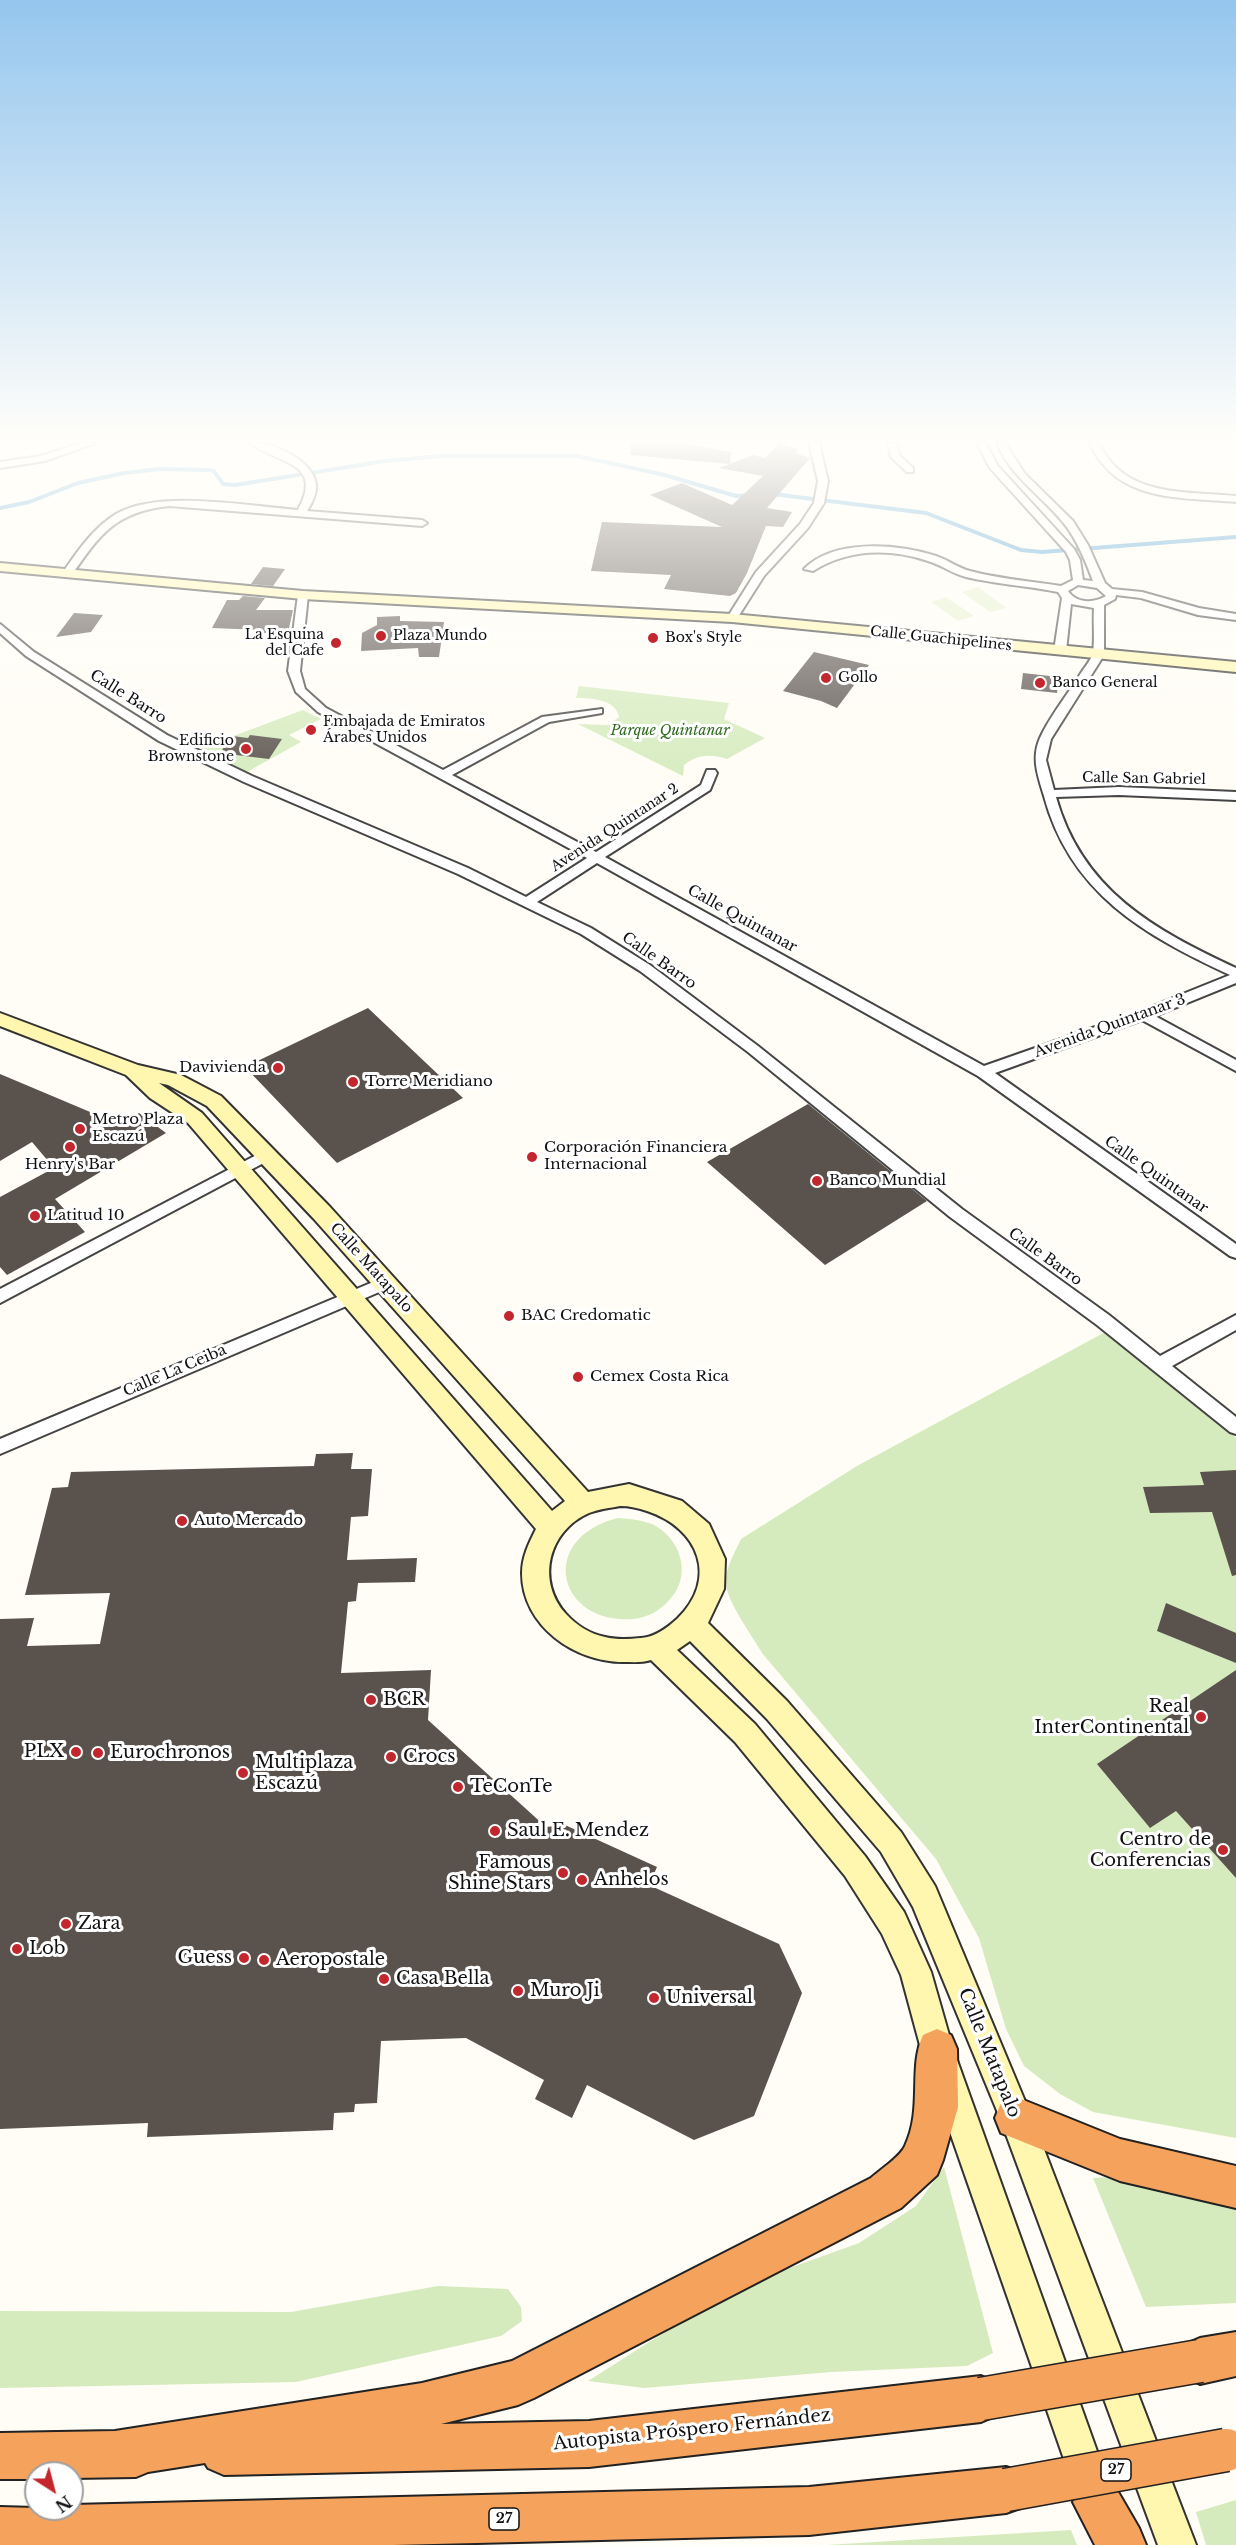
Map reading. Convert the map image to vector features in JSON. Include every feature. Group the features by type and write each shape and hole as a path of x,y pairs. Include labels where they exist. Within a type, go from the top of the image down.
{"highway":[{"path":"116,2454 422,2406 518,2382 886,2193 922,2160 937,2107 937,2049"},
{"path":"1016,2118 1120,2160 1236,2187"},
{"name":"Autopista Próspero Fernández","path":"0,2456 589,2444 981,2399 1218,2357"},
{"name":"27","path":"0,2533 809,2511 1006,2490 1231,2448"},
{"path":"1097,2502 1122,2545"},
{"path":"0,2533 159,2545"}],"street":[{"path":"68,574 77,562"},
{"path":"732,618 760,574 771,562"},
{"path":"809,569 821,562"},
{"path":"941,562 971,575 1065,594 1080,603 1099,604 1107,601 1110,592"},
{"path":"1075,562 1078,582"},
{"path":"1091,562 1100,585"},
{"name":"Calle Guachipelines","path":"0,567 303,595 732,618 1236,667"},
{"path":"1060,651 1065,594 1068,585 1078,582 1100,585 1110,592 1122,591 1139,594 1192,610 1236,617"},
{"name":"Calle Quintanar","path":"303,595 294,671 300,690 322,710 597,858 982,1072 1236,1252"},
{"path":"1099,604 1098,655 1045,739 1040,760 1056,819 1069,848 1089,875 1112,899 1151,929 1197,955 1236,973"},
{"name":"Calle Barro","path":"0,627 30,654 163,738 248,779 463,871 586,931 645,968 753,1049 956,1213 1160,1364 1236,1426"},
{"path":"443,775 546,719 598,711"},
{"name":"Avenida Quintanar 2","path":"527,902 706,787 711,772"},
{"name":"Calle San Gabriel","path":"1051,794 1119,791 1236,796"},
{"name":"Avenida Quintanar 3","path":"982,1072 1143,1016 1236,978"},
{"path":"1143,1016 1236,1066"},
{"name":"Calle Matapalo","path":"0,1019 133,1070 174,1080 214,1101 268,1154 583,1504"},
{"name":"Calle Matapalo","path":"133,1070 157,1093 195,1118 551,1528"},
{"path":"0,1298 268,1154"},
{"name":"Calle La Ceiba","path":"0,1446 385,1283"},
{"path":"1160,1364 1236,1322"},
{"path":"629,1495 653,1499 674,1508 692,1521 704,1536 711,1552 714,1577 708,1602 692,1624 676,1637 656,1647 632,1651 600,1648 584,1643 564,1631 549,1616 543,1604 535,1574 539,1550 551,1528 566,1514 583,1504 606,1497 629,1495"},
{"name":"Calle Matapalo","path":"692,1624 777,1710 891,1842 924,1897 1016,2118 1177,2545"},
{"path":"656,1647 744,1732 855,1866 893,1923 916,1972 937,2049 1114,2545"}],"green space":[{"path":"978,587 1007,608 990,612 962,592"},
{"path":"946,597 974,616 958,621 931,602"},
{"name":"Parque Quintanar","path":"579,686 729,703 724,719 765,738 727,759 710,756 694,759 684,765 683,776 578,724 608,725 619,717 617,711 608,703 595,699 576,698"},
{"path":"303,710 321,719 289,735 301,742 245,773 201,748"},
{"path":"1109,1330 1166,1373 1236,1438 1236,2138 1093,2112 1060,2094 1024,2066 1006,2029 979,1938 936,1859 762,1653 736,1610 726,1585 728,1568 741,1539 857,1466"},
{"path":"618,1518 654,1525 669,1537 679,1553 682,1572 676,1591 658,1610 639,1618 607,1617 587,1608 573,1595 566,1578 567,1560 575,1543 592,1528"},
{"path":"944,2167 993,2353 967,2366 831,2372 644,2388 588,2381 654,2339 762,2278 859,2243 916,2206"},
{"path":"1123,2176 1172,2195 1236,2201 1236,2303 1146,2307 1093,2178"},
{"path":"438,2286 508,2289 521,2307 522,2321 501,2336 296,2382 0,2388 0,2311 291,2312"},
{"path":"1236,2500 1236,2545 1206,2545 1196,2512"},
{"path":"1071,2530 1077,2545 827,2545"}],"building":[{"path":"593,562 752,562 736,593 730,596 664,589 671,575 591,571"},
{"path":"263,567 285,569 273,586 251,584"},
{"path":"243,596 265,598 256,610 293,610 288,633 212,628 227,600 239,600"},
{"path":"74,613 103,615 91,632 56,637"},
{"path":"400,616 400,621 444,622 439,657 419,657 418,648 361,651 362,633 377,625 377,617"},
{"name":"Gollo","path":"814,652 869,665 837,708 821,701 783,691"},
{"name":"Banco General","path":"1023,673 1059,677 1057,693 1021,689"},
{"name":"Edificio Brownstone","path":"250,735 282,739 269,759 220,753 232,736 248,738"},
{"name":"Torre Meridiano","path":"368,1008 463,1098 337,1163 245,1067"},
{"name":"Metro Plaza Escazú","path":"0,1074 121,1125 139,1113 166,1133 55,1199 85,1232 7,1275 0,1267 0,1197 54,1168 32,1142 0,1161"},
{"name":"Banco Mundial","path":"808,1104 927,1201 825,1265 707,1162"},
{"name":"Multiplaza Escazú","path":"353,1453 351,1469 372,1469 368,1516 351,1517 347,1560 417,1558 415,1582 358,1583 356,1601 348,1602 341,1673 431,1670 428,1720 546,1827 565,1825 657,1867 649,1885 779,1944 802,1993 754,2116 694,2140 587,2085 572,2118 535,2099 544,2080 466,2038 381,2041 377,2103 355,2104 354,2112 334,2113 333,2130 147,2137 148,2123 0,2129 0,1619 34,1618 27,1646 100,1644 110,1593 25,1595 52,1488 68,1487 71,1472 314,1466 316,1454"},
{"path":"1236,1470 1236,1575 1232,1576 1212,1512 1150,1513 1143,1487 1204,1485 1200,1472"},
{"path":"1166,1603 1236,1633 1236,1663 1157,1631"},
{"name":"Real InterContinental","path":"1236,1670 1236,1878 1176,1811 1150,1828 1097,1764"}],"place":[{"name":"Plaza Mundo","path":"381,636"},
{"name":"Box's Style","path":"653,638"},
{"name":"La Esquina del Cafe","path":"336,643"},
{"name":"Gollo","path":"826,678"},
{"name":"Banco General","path":"1040,683"},
{"name":"Embajada de Emiratos Árabes Unidos","path":"311,730"},
{"name":"Edificio Brownstone","path":"246,749"},
{"name":"Davivienda","path":"278,1068"},
{"name":"Torre Meridiano","path":"353,1082"},
{"name":"Metro Plaza Escazú","path":"80,1129"},
{"name":"Henry's Bar","path":"70,1147"},
{"name":"Corporación Financiera Internacional","path":"532,1157"},
{"name":"Banco Mundial","path":"817,1181"},
{"name":"Latitud 10","path":"35,1216"},
{"name":"BAC Credomatic","path":"509,1316"},
{"name":"Cemex Costa Rica","path":"578,1377"},
{"name":"Auto Mercado","path":"182,1521"},
{"name":"BCR","path":"371,1700"},
{"name":"Real InterContinental","path":"1201,1717"},
{"name":"PLX","path":"76,1752"},
{"name":"Eurochronos","path":"98,1753"},
{"name":"Crocs","path":"391,1757"},
{"name":"Multiplaza Escazú","path":"243,1773"},
{"name":"TeConTe","path":"458,1787"},
{"name":"Saul E. Mendez","path":"495,1831"},
{"name":"Centro de Conferencias","path":"1223,1850"},
{"name":"Famous Shine Stars","path":"563,1873"},
{"name":"Anhelos","path":"582,1880"},
{"name":"Zara","path":"66,1924"},
{"name":"Lob","path":"17,1949"},
{"name":"Guess","path":"244,1958"},
{"name":"Aeropostale","path":"264,1960"},
{"name":"Casa Bella","path":"384,1979"},
{"name":"Muro Ji","path":"518,1991"},
{"name":"Universal","path":"654,1998"}]}
